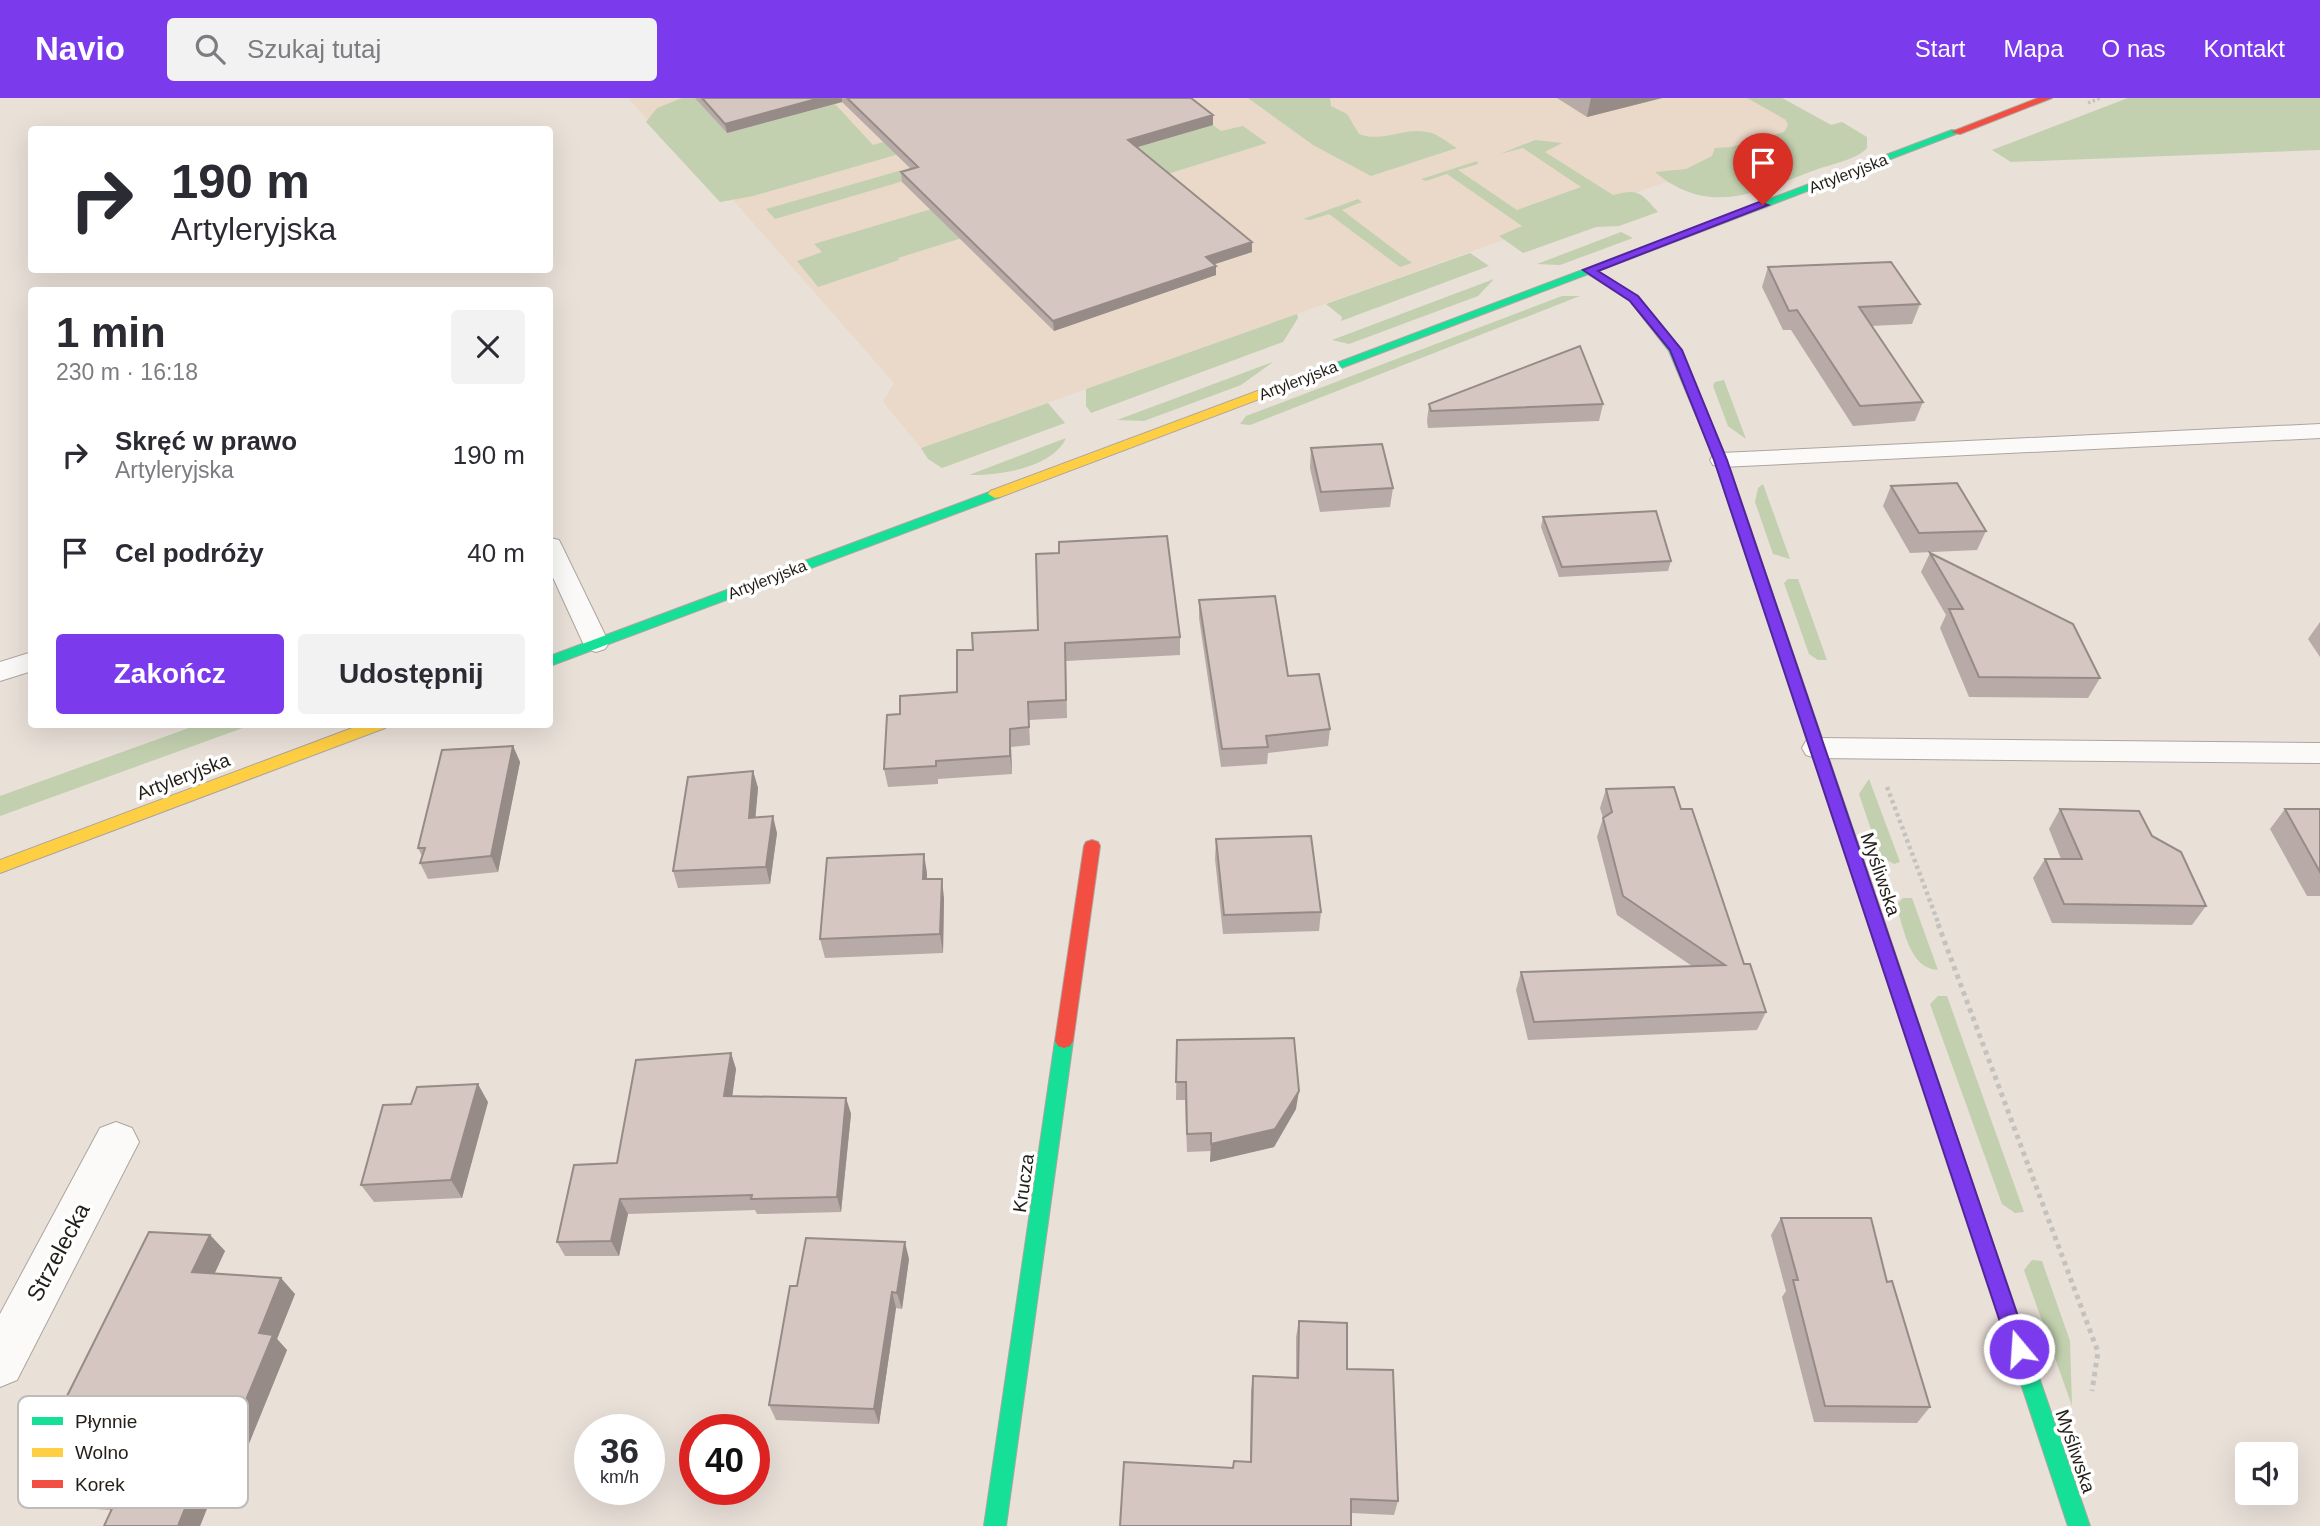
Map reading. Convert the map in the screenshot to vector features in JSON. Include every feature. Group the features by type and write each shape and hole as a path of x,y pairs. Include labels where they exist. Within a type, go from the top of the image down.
{"street":[{"name":"Artyleryjska","path":"553,660 2047,98"},
{"name":"Myśliwska","path":"1589,270 1634,299 1675,350 1721,460 2079,1526"},
{"name":"Artyleryjska","path":"0,867 369,728"},
{"name":"Krucza","path":"995,1526 1092,845"},
{"name":"Strzelecka","path":"0,1363 116,1142"}],"lane":[{"path":"1721,460 2320,431"},
{"path":"553,553 596,643"},
{"path":"0,672 28,662"},
{"path":"1816,748 2320,752"}],"shaded area":[{"path":"628,98 1782,98 1834,126 1834,146 1700,194 1666,182 921,448 883,402 894,383 733,200 720,202"}],"green space":[{"path":"682,98 696,98 727,133 835,104 873,145 1039,98 1094,98 753,196 720,202 646,122 657,108"},
{"path":"1248,98 1330,98 1331,106 1347,114 1359,134 1376,137 1410,131 1427,132 1439,136 1457,148 1371,176 1313,145"},
{"path":"1747,98 1782,98 1831,125 1842,122 1867,137 1867,148 1844,161 1756,192 1736,196 1696,194 1676,186 1655,172 1686,169 1712,156 1715,148 1731,147 1784,132 1788,125 1786,120"},
{"path":"2128,98 2320,98 2320,150 2011,162 1992,150"},
{"path":"1213,125 1221,131 1243,126 1267,143 898,258 899,260 818,287 797,261 822,252 814,244"},
{"path":"1535,140 1562,143 1545,152 1613,195 1629,192 1639,194 1658,212 1619,226 1596,227 1523,253 1499,236 1522,226 1447,174 1426,181 1421,179 1477,161 1478,164 1458,170 1517,210 1581,187 1523,148 1500,154"},
{"path":"978,159 775,219 766,209 937,160"},
{"path":"1358,199 1362,202 1342,210 1412,263 1400,267 1329,214 1310,220 1303,219"},
{"path":"1621,232 1633,238 1560,265 1537,264"},
{"path":"1470,253 1489,266 1341,321 1342,317 1326,304"},
{"path":"1494,279 1478,296 1349,344 1332,340"},
{"path":"1562,296 1580,296 1250,425 1240,424 1246,416"},
{"path":"1297,314 1298,318 1283,342 1091,413 1086,406 1086,389"},
{"path":"1273,362 1241,385 1144,421 1117,420"},
{"path":"1724,380 1746,439 1728,426 1713,386 1715,382"},
{"path":"1048,403 1065,423 942,468 928,459 921,448"},
{"path":"1066,438 1049,457 1037,463 1009,472 969,475"},
{"path":"1763,484 1790,559 1773,554 1755,502 1758,488"},
{"path":"1788,579 1798,579 1827,660 1818,660 1809,654 1784,583"},
{"path":"189,728 243,728 0,816 0,796"},
{"path":"1869,779 1900,862 1894,864 1880,856 1859,794"},
{"path":"1903,898 1912,898 1938,970 1920,963 1909,946 1896,905"},
{"path":"1938,996 1947,996 2024,1212 2015,1213 2002,1204 1930,1004"},
{"path":"2032,1260 2042,1261 2070,1341 2072,1406 2024,1270"}],"building":[{"path":"702,98 820,98 725,124"},
{"path":"847,98 1191,98 1213,115 1128,140 1252,242 1206,257 1216,266 1053,321 901,172 918,167"},
{"path":"1891,262 1920,304 1859,307 1923,402 1860,406 1797,310 1789,311 1768,267"},
{"path":"1580,346 1603,404 1431,411 1429,404"},
{"path":"1382,444 1393,488 1321,492 1311,448"},
{"path":"1957,483 1986,531 1919,533 1891,486"},
{"path":"1656,511 1671,561 1562,567 1543,517"},
{"path":"1167,536 1180,637 1065,643 1066,700 1028,702 1029,727 1010,729 1010,756 936,761 936,766 884,769 887,715 900,714 900,696 957,692 957,650 973,650 972,633 1038,630 1036,554 1059,553 1059,542"},
{"path":"1930,553 2073,624 2100,678 1979,677 1949,609 1963,609"},
{"path":"1275,596 1288,676 1319,674 1330,729 1266,736 1268,747 1222,749 1199,600"},
{"path":"513,746 491,856 420,863 425,848 418,848 442,750"},
{"path":"753,771 749,818 773,816 766,867 673,871 688,777"},
{"path":"1674,787 1681,809 1692,809 1744,964 1750,964 1766,1012 1534,1022 1521,972 1725,965 1623,896 1603,818 1612,812 1606,789"},
{"path":"2060,809 2139,811 2152,836 2181,852 2206,906 2064,904 2045,859 2082,859"},
{"path":"2285,809 2320,809 2320,872"},
{"path":"1311,836 1321,912 1224,915 1216,839"},
{"path":"924,854 923,879 942,879 940,934 820,939 827,858"},
{"path":"1294,1038 1299,1091 1275,1129 1211,1144 1211,1133 1187,1134 1186,1082 1176,1082 1177,1040"},
{"path":"731,1053 724,1096 846,1098 837,1197 751,1199 752,1195 620,1199 611,1241 557,1242 574,1165 617,1163 636,1060"},
{"path":"478,1084 451,1180 361,1185 383,1105 411,1104 417,1087"},
{"path":"1781,1218 1871,1218 1887,1282 1892,1281 1930,1407 1825,1406 1793,1280 1798,1280"},
{"path":"149,1232 210,1235 192,1272 281,1278 259,1333 273,1335 248,1396 67,1396"},
{"path":"806,1238 905,1242 897,1293 892,1292 874,1409 769,1405 790,1286 797,1286"},
{"path":"1299,1321 1347,1323 1347,1369 1393,1370 1398,1501 1351,1499 1351,1526 1120,1526 1124,1462 1233,1468 1234,1461 1251,1462 1253,1376 1298,1378"},
{"path":"112,1508 185,1508 178,1526 104,1526"}],"traffic: fast":[{"path":"1311,375 1956,132"},
{"path":"1589,270 1634,299 1675,350 1721,460 1860,873"},
{"path":"553,660 995,494"},
{"path":"995,1526 1064,1041"},
{"path":"1973,1211 2079,1526"}],"traffic: slow":[{"path":"995,494 1311,375"},
{"path":"0,867 369,728"},
{"path":"1860,873 1973,1211"}],"traffic: jam":[{"path":"1956,132 2047,98"},
{"path":"1064,1041 1092,846"}],"route":[{"path":"1763,205 1589,270 1634,299 1675,350 1721,460 2019,1349"}]}
